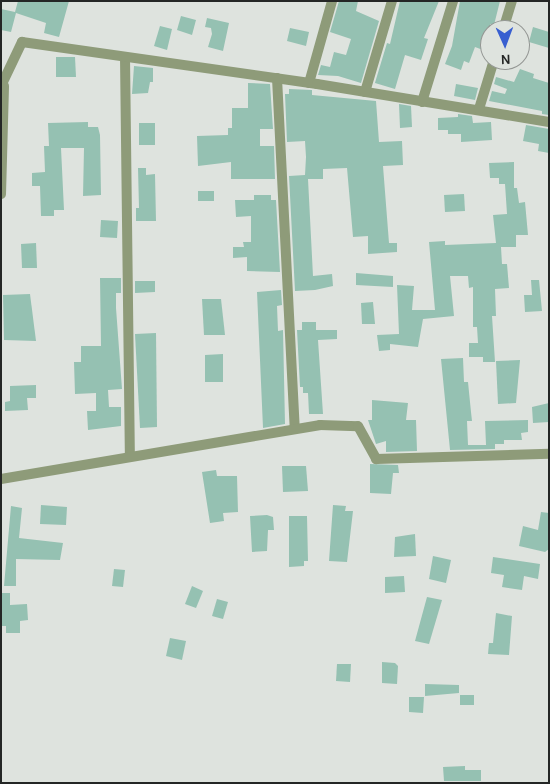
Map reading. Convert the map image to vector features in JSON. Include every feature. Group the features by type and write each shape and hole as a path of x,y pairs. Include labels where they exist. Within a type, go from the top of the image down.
{"street":[{"path":"309,83 332,1"},
{"path":"365,92 392,1"},
{"path":"422,102 453,1"},
{"path":"506,20 512,1"},
{"path":"1,194 3,86 22,42 276,78 422,102 479,108 549,122"},
{"path":"125,57 130,455"},
{"path":"479,108 491,70"},
{"path":"276,78 295,429"},
{"path":"1,480 130,455 295,429 358,426 376,459 549,454"}],"building":[{"path":"18,1 69,1 59,37 44,33 46,23 16,13 11,32 1,30 1,9 15,12"},
{"path":"339,1 358,1 356,11 379,21 361,83 338,76 318,75 321,65 330,67 334,52 346,55 351,39 330,32"},
{"path":"400,1 439,1 424,38 428,39 421,60 405,55 395,89 375,83 374,86 387,43 390,44"},
{"path":"460,1 500,1 495,20 480,20 480,49 475,47 469,63 464,61 461,70 445,64 452,46"},
{"path":"181,16 196,20 192,35 177,30"},
{"path":"207,18 229,23 223,51 208,47 212,34 211,28 205,27"},
{"path":"160,26 172,29 167,50 154,46"},
{"path":"533,27 549,32 549,48 530,42"},
{"path":"290,28 309,32 306,46 287,41"},
{"path":"56,57 75,57 76,77 56,77"},
{"path":"134,66 153,68 153,82 150,82 148,93 132,94"},
{"path":"520,70 523,70 534,74 533,78 549,83 549,115 542,114 542,111 489,101 492,91 505,94 507,89 494,84 496,77 514,82"},
{"path":"248,83 270,84 273,129 260,129 260,146 274,146 275,179 231,179 231,162 198,166 197,136 228,135 228,128 232,128 232,108 248,108"},
{"path":"456,84 478,88 475,100 454,96"},
{"path":"289,89 312,90 312,95 376,101 379,142 402,141 403,165 383,166 389,243 397,243 397,252 368,254 368,236 353,237 347,168 323,169 323,179 308,179 313,276 332,274 333,286 315,290 295,291 289,176 305,175 306,157 305,141 287,142 285,94 289,94"},
{"path":"399,104 411,106 412,127 400,128"},
{"path":"458,114 472,116 473,123 491,122 492,140 461,142 461,134 448,134 448,130 438,130 438,118 458,117"},
{"path":"88,122 88,127 98,127 100,135 101,195 83,196 84,148 61,148 64,210 54,210 54,216 41,216 40,186 32,186 32,173 45,172 44,146 49,146 48,123"},
{"path":"139,123 155,123 155,145 139,145"},
{"path":"526,125 549,129 549,153 538,151 539,144 523,141"},
{"path":"514,162 514,188 517,188 519,203 525,202 528,235 516,235 516,247 501,247 502,264 507,264 509,288 495,289 496,316 492,316 495,362 483,362 483,357 469,357 469,343 478,343 477,327 473,327 473,287 469,288 468,276 450,276 454,316 423,319 418,347 390,344 390,350 379,351 377,335 399,334 397,285 414,286 412,310 435,310 429,242 445,241 445,245 496,243 493,215 507,214 505,184 499,184 499,178 490,178 489,163"},
{"path":"138,168 146,168 146,175 155,174 156,221 136,221 136,208 139,208"},
{"path":"198,191 214,191 214,201 198,201"},
{"path":"464,194 465,211 445,212 444,195"},
{"path":"254,195 271,195 271,200 276,200 280,272 247,271 247,257 233,258 233,247 244,247 243,242 251,242 251,216 236,217 235,200 254,200"},
{"path":"101,220 118,221 117,238 100,237"},
{"path":"36,243 37,268 22,268 21,244"},
{"path":"356,273 393,276 393,287 356,285"},
{"path":"100,278 121,278 121,293 116,293 116,308 122,389 108,390 109,407 121,407 121,426 88,430 87,411 96,411 96,393 75,394 74,362 81,362 81,346 101,346"},
{"path":"531,280 539,280 542,311 525,312 524,295 532,295"},
{"path":"135,281 155,281 155,292 135,293"},
{"path":"281,290 282,305 277,306 278,331 283,330 285,424 263,428 257,292"},
{"path":"30,294 36,341 4,340 3,295"},
{"path":"202,299 221,299 225,335 204,335"},
{"path":"373,302 375,324 362,324 361,303"},
{"path":"302,322 316,322 316,330 337,330 337,339 318,340 323,414 309,414 308,393 303,393 303,387 300,387 297,330 302,330"},
{"path":"156,333 157,427 140,428 135,334"},
{"path":"223,354 223,382 205,382 205,355"},
{"path":"463,358 464,382 468,382 472,421 467,421 468,445 486,445 485,421 528,420 528,432 521,433 522,440 504,440 504,444 495,444 495,449 450,450 441,359"},
{"path":"520,360 516,403 498,404 496,361"},
{"path":"36,385 36,398 27,398 28,410 5,411 5,402 10,401 10,386"},
{"path":"372,400 408,403 406,420 416,420 417,451 386,452 386,441 376,444 368,420 372,420"},
{"path":"549,403 549,422 533,423 532,407"},
{"path":"370,464 398,465 399,473 393,473 391,494 370,493"},
{"path":"282,466 306,466 308,491 283,492"},
{"path":"216,470 217,476 237,476 238,512 223,513 224,521 210,523 202,472"},
{"path":"41,505 67,507 66,525 40,524"},
{"path":"333,505 346,506 345,511 353,511 347,562 329,561"},
{"path":"11,506 22,508 19,538 63,543 60,560 16,559 16,586 4,586"},
{"path":"541,512 549,513 549,549 545,552 519,546 523,526 538,530"},
{"path":"267,515 273,517 274,530 268,530 267,551 252,552 250,516"},
{"path":"289,516 307,516 308,561 304,561 304,566 289,567"},
{"path":"415,534 416,556 394,557 395,537"},
{"path":"433,556 451,560 446,583 429,579"},
{"path":"493,557 540,564 538,579 524,576 522,590 502,587 504,575 491,573"},
{"path":"114,569 125,570 123,587 112,586"},
{"path":"404,576 405,592 385,593 385,577"},
{"path":"192,586 203,591 196,608 185,604"},
{"path":"1,593 10,593 10,605 27,604 28,620 20,621 20,633 6,633 6,626 1,626"},
{"path":"427,597 442,600 429,644 415,641"},
{"path":"217,599 228,602 223,619 212,616"},
{"path":"496,613 512,616 509,655 488,654 489,643 493,643"},
{"path":"170,638 186,641 182,660 166,656"},
{"path":"382,662 395,663 398,666 397,684 382,683"},
{"path":"337,664 351,664 350,682 336,681"},
{"path":"425,684 459,685 459,693 425,696"},
{"path":"460,695 474,695 474,705 460,705"},
{"path":"409,697 424,697 423,713 409,712"},
{"path":"465,766 465,770 481,770 481,781 444,781 443,767"}]}
